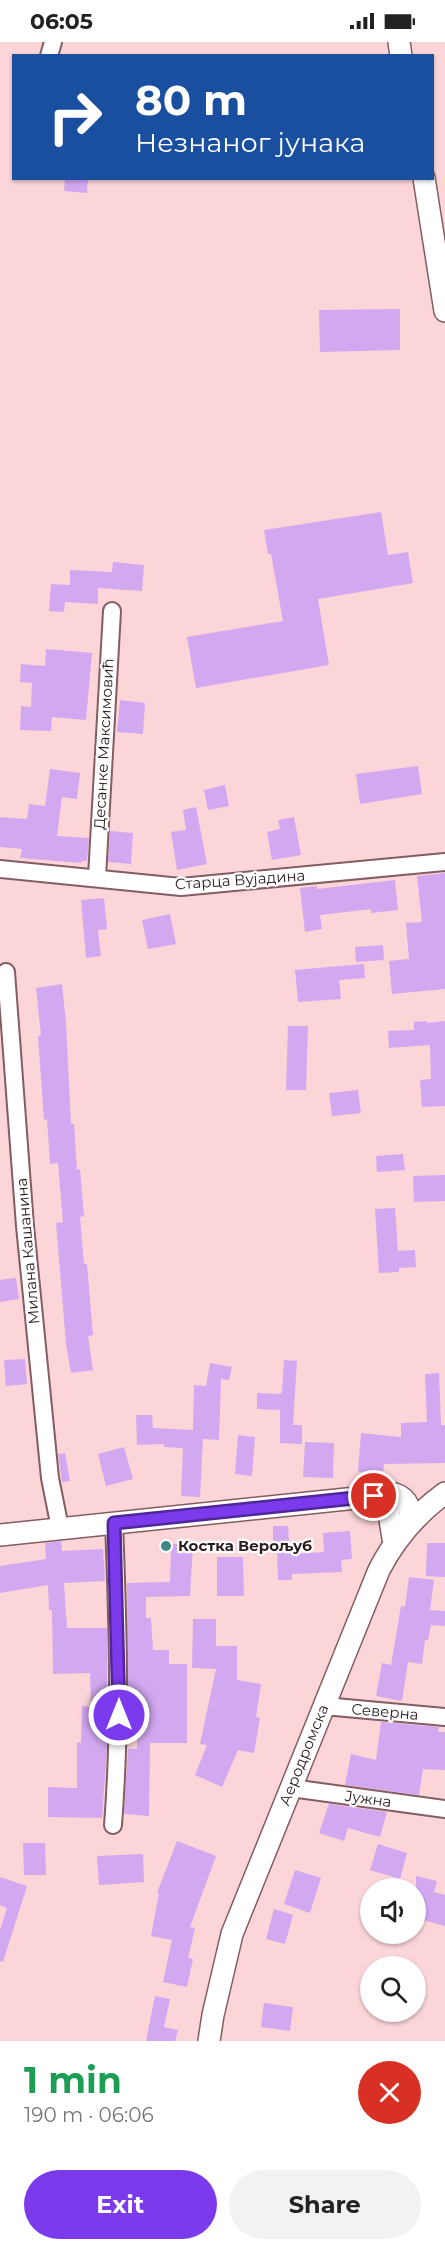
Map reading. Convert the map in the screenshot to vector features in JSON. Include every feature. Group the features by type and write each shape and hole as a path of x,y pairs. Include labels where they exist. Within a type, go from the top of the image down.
{"street":[{"path":"424,180 445,311"},
{"name":"Десанке Максимовић","path":"97,878 112,611"},
{"name":"Старца Вујадина","path":"0,869 181,887 445,862"},
{"name":"Милана Кашанина","path":"6,972 25,1226 50,1478 60,1528"},
{"path":"0,1535 384,1498 445,1489"},
{"path":"384,1498 404,1498 424,1508"},
{"path":"384,1498 394,1544"},
{"name":"Аеродромска","path":"209,2041 232,1934 379,1570 394,1544 424,1508"},
{"path":"112,1825 118,1763 120,1696 114,1523"},
{"name":"Северна","path":"324,1706 445,1717"},
{"name":"Јужна","path":"291,1788 445,1809"}],"building":[{"path":"65,180 88,180 87,193 64,191"},
{"path":"400,309 400,350 320,352 319,310"},
{"path":"381,512 388,555 408,552 413,583 318,599 329,665 196,688 187,637 283,621 271,554 268,554 264,530"},
{"path":"113,562 144,565 142,591 98,588 98,604 65,602 64,612 49,611 51,584 70,585 70,570 112,572"},
{"path":"46,649 92,653 86,720 52,717 51,731 20,730 21,706 31,707 32,683 20,682 21,664 45,666"},
{"path":"120,700 145,703 143,734 117,732"},
{"path":"418,766 422,794 360,804 356,774"},
{"path":"50,769 80,773 77,799 62,797 57,836 89,838 87,861 81,863 20,858 22,849 0,847 0,817 27,819 29,804 45,806"},
{"path":"225,785 229,806 208,810 204,790"},
{"path":"196,807 207,864 177,870 171,832 186,830 183,810"},
{"path":"294,817 301,855 272,860 267,832 280,829 278,820"},
{"path":"110,831 133,833 131,864 108,862"},
{"path":"445,873 445,989 392,994 389,961 409,959 406,923 422,922 417,876"},
{"path":"395,880 398,910 371,913 371,909 320,915 322,929 305,932 300,888 317,886 317,889"},
{"path":"104,898 107,929 98,930 101,956 86,958 81,900"},
{"path":"170,914 176,944 148,949 142,920"},
{"path":"383,945 384,960 356,962 355,947"},
{"path":"364,964 365,978 339,980 341,999 298,1002 295,970"},
{"path":"62,984 71,1124 74,1124 77,1170 80,1169 84,1216 80,1217 84,1264 87,1264 93,1335 88,1336 93,1370 71,1373 66,1344 56,1223 63,1222 58,1163 50,1164 47,1119 44,1120 38,1036 41,1035 36,988"},
{"path":"427,1021 427,1023 445,1021 445,1106 422,1107 420,1080 431,1079 430,1045 389,1048 388,1031 414,1030 414,1022"},
{"path":"288,1026 308,1026 306,1090 286,1090"},
{"path":"358,1090 361,1113 332,1116 329,1093"},
{"path":"403,1154 405,1170 377,1172 376,1156"},
{"path":"445,1175 445,1201 414,1202 413,1176"},
{"path":"395,1208 398,1251 415,1250 416,1267 399,1268 399,1272 379,1273 375,1209"},
{"path":"16,1278 19,1299 0,1302 0,1280"},
{"path":"25,1359 27,1384 6,1386 4,1360"},
{"path":"284,1360 297,1361 293,1425 302,1425 302,1444 280,1443 280,1410 257,1409 257,1393 281,1394"},
{"path":"210,1363 232,1367 229,1380 221,1379 219,1440 203,1439 200,1497 181,1496 183,1448 164,1447 164,1444 137,1445 136,1415 152,1415 153,1428 193,1430 194,1385 206,1386"},
{"path":"439,1373 441,1425 445,1425 445,1463 384,1464 383,1474 358,1472 361,1433 401,1437 401,1423 427,1422 425,1374"},
{"path":"238,1435 255,1437 252,1476 235,1474"},
{"path":"305,1442 334,1443 333,1478 303,1477"},
{"path":"124,1447 133,1479 106,1486 98,1454"},
{"path":"65,1453 70,1481 62,1482 58,1454"},
{"path":"273,1526 288,1526 289,1543 273,1543"},
{"path":"350,1531 352,1559 341,1560 342,1572 292,1574 292,1580 278,1580 277,1546 292,1545 292,1554 324,1552 323,1533"},
{"path":"61,1541 62,1551 103,1549 105,1581 64,1583 67,1628 107,1628 107,1749 102,1818 48,1817 48,1787 77,1788 77,1742 81,1743 82,1706 91,1707 90,1673 53,1674 52,1610 49,1610 48,1585 0,1593 0,1566 46,1559 45,1543"},
{"path":"427,1543 445,1543 445,1577 426,1576"},
{"path":"171,1544 193,1544 190,1596 146,1597 146,1618 151,1618 153,1650 169,1650 169,1664 187,1664 187,1743 150,1743 149,1816 124,1814 128,1749 137,1749 138,1722 128,1722 127,1583 170,1582"},
{"path":"217,1557 243,1557 244,1596 217,1596"},
{"path":"409,1577 434,1580 430,1610 445,1611 445,1626 431,1625 428,1640 425,1640 422,1664 408,1662 402,1701 376,1696 382,1663 391,1665 401,1606 405,1607"},
{"path":"193,1619 216,1619 216,1646 237,1646 237,1680 261,1684 256,1717 260,1718 254,1753 238,1750 222,1787 195,1775 207,1745 200,1744 216,1669 192,1668"},
{"path":"381,1722 439,1727 438,1732 445,1732 445,1770 423,1769 419,1795 345,1785 351,1754 376,1760"},
{"path":"329,1804 387,1812 380,1837 348,1828 344,1841 319,1833"},
{"path":"177,1841 216,1856 190,1927 195,1928 188,1958 193,1959 187,1987 163,1982 172,1940 151,1936 159,1893 157,1893"},
{"path":"23,1843 45,1843 46,1875 24,1875"},
{"path":"378,1844 407,1853 400,1878 370,1870"},
{"path":"143,1854 144,1882 99,1885 97,1856"},
{"path":"295,1870 321,1878 310,1913 284,1904"},
{"path":"0,1877 27,1886 3,1962 0,1961 0,1930 7,1908 0,1905"},
{"path":"426,1878 437,1881 434,1892 445,1895 445,1926 426,1921"},
{"path":"274,1909 293,1915 285,1944 266,1939"},
{"path":"155,1996 170,1999 164,2027 178,2030 175,2041 146,2041"},
{"path":"264,2003 293,2007 290,2031 261,2027"}],"place":[{"name":"Костка Верољуб","path":"166,1546"}],"route":[{"path":"119,1715 114,1523 374,1496"}]}
